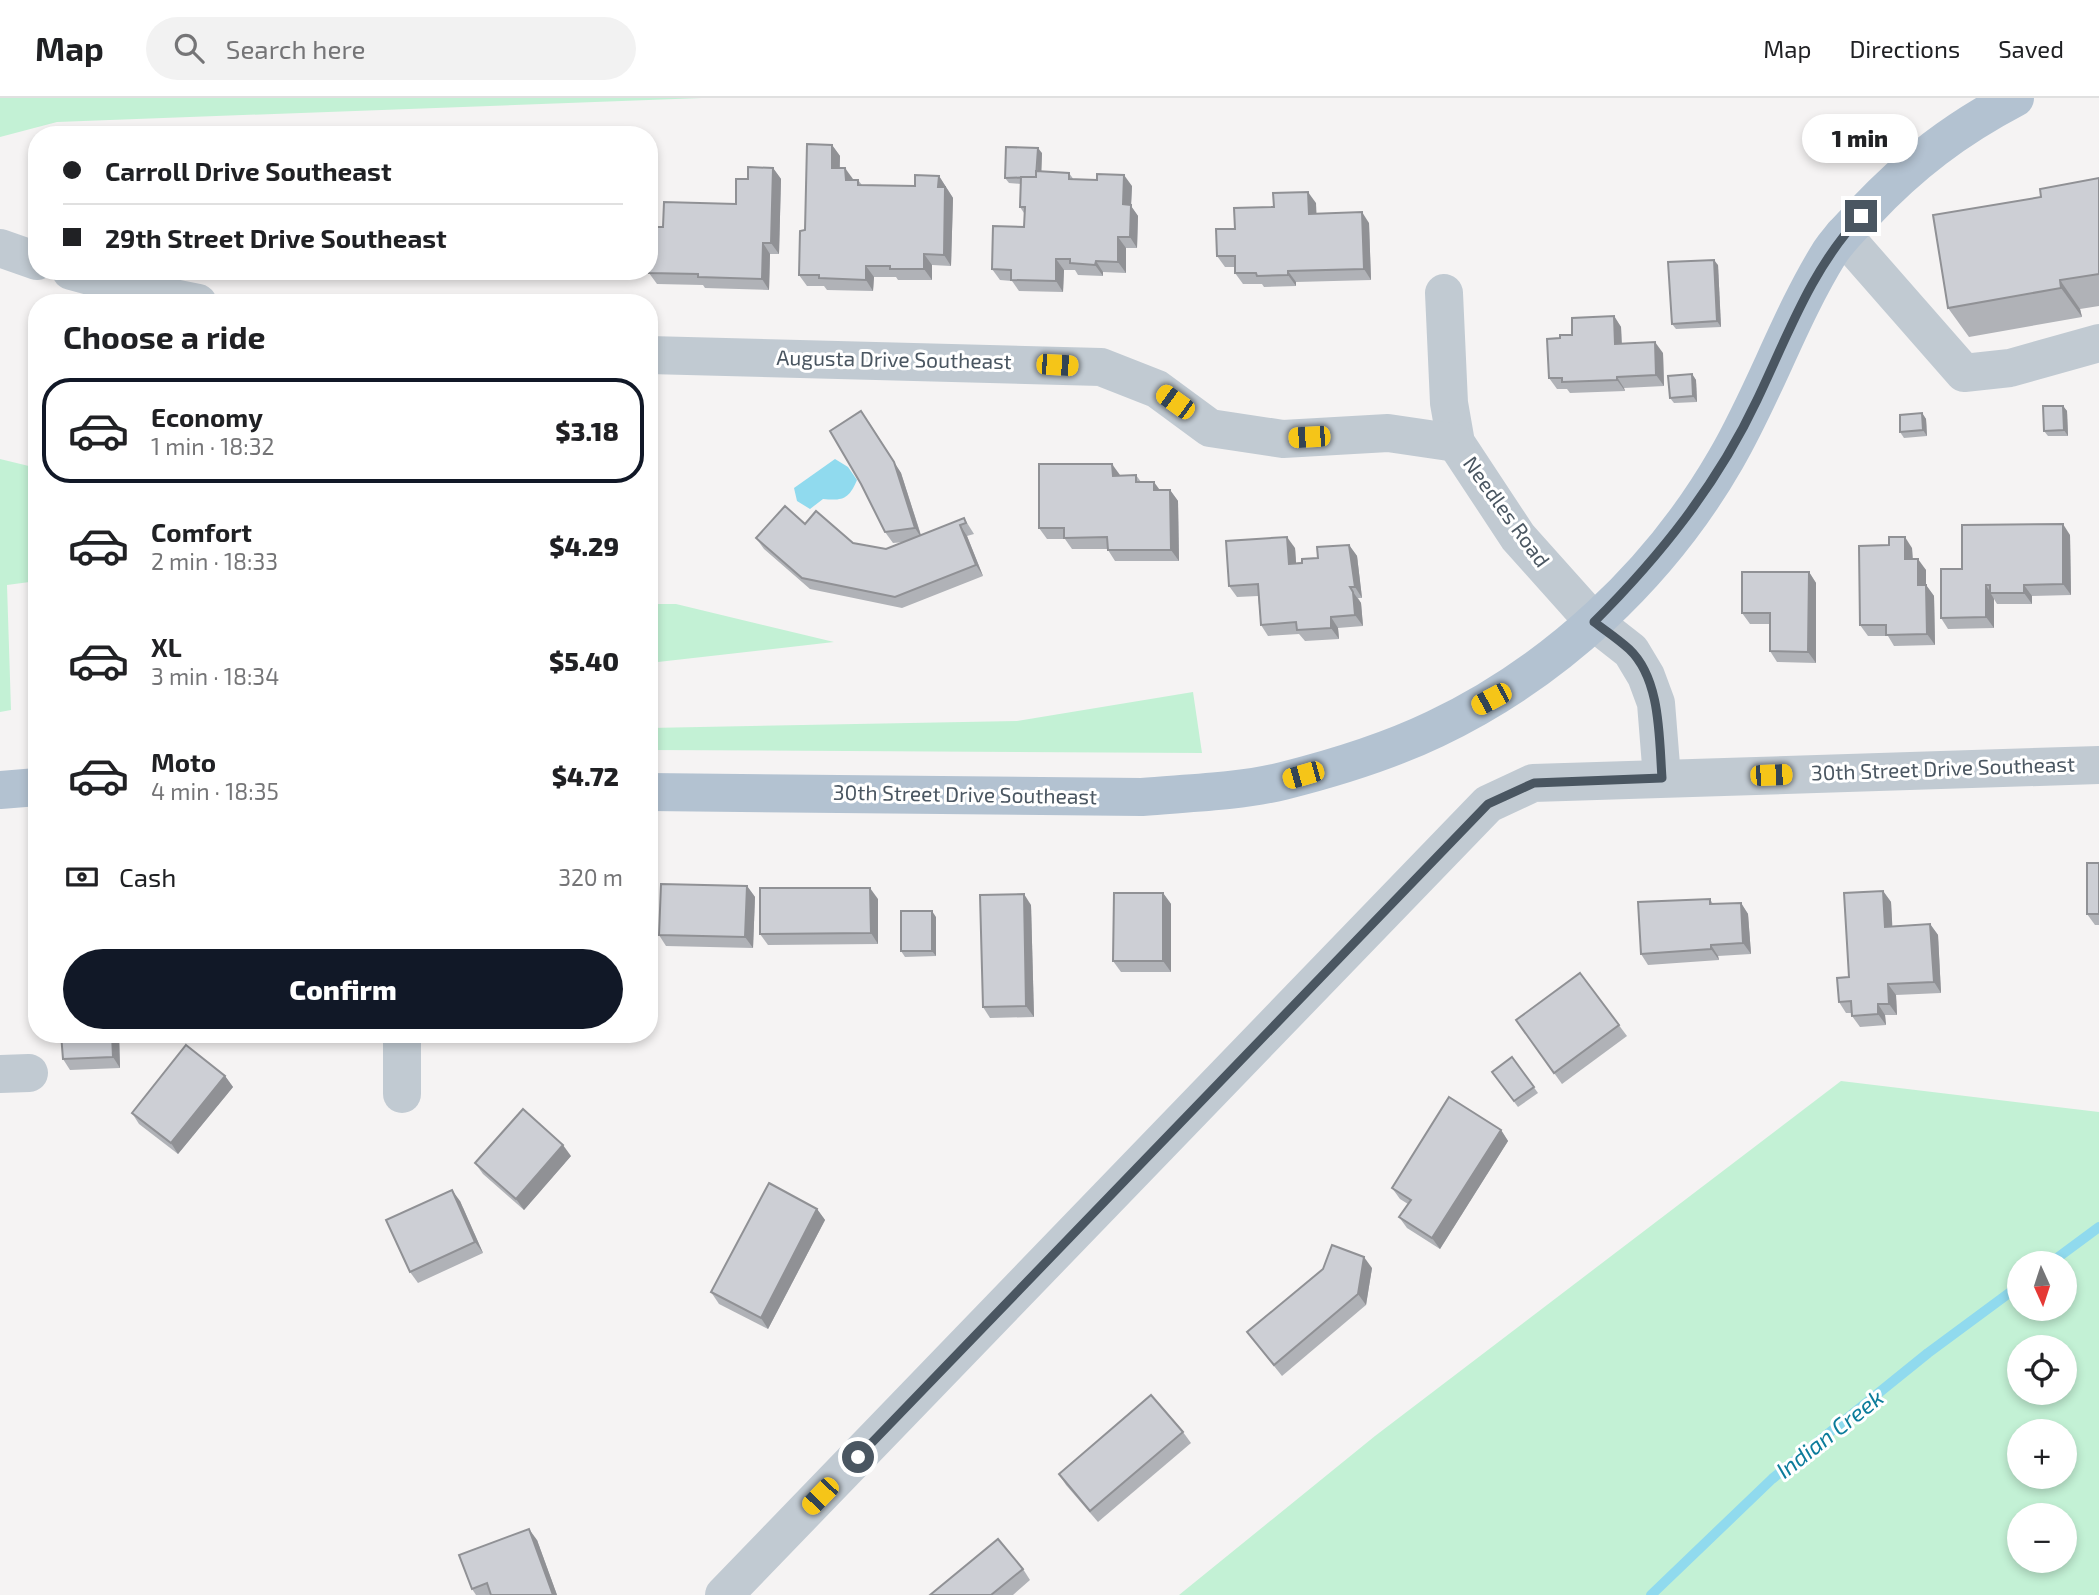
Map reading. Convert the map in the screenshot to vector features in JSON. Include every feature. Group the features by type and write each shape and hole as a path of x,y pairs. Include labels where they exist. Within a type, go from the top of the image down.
{"main road":[{"name":"30th Street Drive Southeast","path":"658,792 1142,797 1281,782 1370,756 1435,729 1491,699 1594,622 1633,584 1682,526 1725,460 1757,400 1805,295 1831,250 1908,169 1988,112 2015,98"},
{"path":"0,790 28,788"}],"street":[{"path":"1843,235 1964,373 2010,368 2099,343"},
{"path":"0,248 28,258"},
{"path":"104,280 156,294"},
{"name":"Needles Road","path":"1444,293 1449,403 1456,443 1518,537 1594,622 1631,651 1646,676 1656,703 1662,778"},
{"name":"Augusta Drive Southeast","path":"658,355 1101,367 1157,389 1210,428 1283,439 1388,433 1456,443"},
{"name":"30th Street Drive Southeast","path":"724,1595 1488,804 1534,783 2099,765"},
{"path":"402,1043 402,1094"}],"green space":[{"path":"0,98 702,98 57,122 28,126 28,130 0,137"},
{"path":"0,459 28,466 28,582 7,585 11,710 0,712"},
{"path":"658,604 676,604 834,642 658,662"},
{"path":"1193,692 1202,753 658,750 658,728 1017,721"},
{"path":"1841,1081 2099,1112 2099,1595 1179,1595 1375,1436"}],"water":[{"path":"835,459 848,467 857,480 848,495 836,500 823,499 810,509 797,501 794,488"}],"building":[{"path":"807,144 832,145 832,168 845,168 846,180 858,180 858,185 915,186 915,175 939,176 938,187 945,187 944,255 924,254 924,269 866,266 866,280 799,275 800,231 805,230"},
{"path":"1006,147 1038,148 1036,177 1005,178"},
{"path":"748,167 773,168 771,243 763,243 762,279 658,273 658,227 663,227 664,202 736,204 736,179 748,179"},
{"path":"1036,171 1069,173 1069,179 1097,180 1097,174 1124,175 1123,204 1131,205 1130,237 1118,237 1118,262 1096,261 1095,265 1070,263 1070,259 1056,259 1056,281 1011,280 1011,270 992,269 993,226 1024,227 1025,207 1020,207 1021,177 1036,177"},
{"path":"2099,178 2099,274 2060,280 2061,288 1948,308 1933,215 2041,197 2040,189"},
{"path":"1308,192 1309,214 1362,212 1364,269 1288,271 1288,275 1257,276 1256,273 1235,273 1235,256 1217,256 1216,229 1235,229 1234,208 1274,207 1273,193"},
{"path":"1714,260 1717,321 1672,324 1668,262"},
{"path":"1614,316 1615,344 1655,342 1656,375 1562,382 1562,378 1549,378 1547,339 1572,335 1572,318"},
{"path":"1692,374 1693,396 1670,398 1668,376"},
{"path":"2043,406 2063,406 2064,430 2044,431"},
{"path":"861,411 894,462 915,528 885,532 830,431"},
{"path":"1922,413 1923,430 1900,432 1900,415"},
{"path":"1039,464 1112,464 1113,476 1136,475 1136,482 1154,482 1154,490 1170,490 1171,550 1108,550 1107,537 1064,538 1064,528 1039,528"},
{"path":"785,506 805,524 816,511 853,543 886,549 964,518 966,523 960,525 976,565 895,597 802,578 756,538"},
{"path":"2063,524 2063,584 2024,585 2024,593 1990,593 1990,585 1986,585 1986,617 1941,618 1941,569 1962,569 1962,525"},
{"path":"1287,537 1289,564 1302,563 1302,559 1318,558 1317,547 1349,545 1355,587 1350,587 1355,615 1331,617 1331,628 1297,630 1296,622 1261,625 1258,584 1229,586 1226,541"},
{"path":"1889,537 1905,537 1905,559 1918,559 1918,585 1926,585 1927,634 1886,635 1886,625 1860,625 1859,546 1889,545"},
{"path":"1742,572 1809,572 1808,652 1770,651 1770,613 1742,613"},
{"path":"2087,863 2099,863 2099,914 2087,914"},
{"path":"661,884 747,886 745,937 659,935"},
{"path":"760,888 870,888 871,933 760,934"},
{"path":"1883,891 1885,927 1930,924 1934,982 1888,984 1889,1004 1878,1004 1878,1014 1852,1016 1851,1001 1839,1002 1837,978 1849,977 1844,893"},
{"path":"1114,893 1163,893 1163,961 1113,961"},
{"path":"1024,894 1026,1006 983,1007 980,895"},
{"path":"1710,899 1710,904 1741,903 1743,943 1711,945 1711,949 1641,954 1638,902"},
{"path":"901,911 932,911 932,951 901,951"},
{"path":"1580,973 1619,1025 1554,1073 1516,1020"},
{"path":"62,1043 112,1043 113,1057 63,1059"},
{"path":"186,1045 225,1076 171,1143 132,1113"},
{"path":"1512,1057 1534,1087 1514,1101 1492,1072"},
{"path":"1449,1097 1501,1130 1432,1238 1399,1217 1411,1200 1392,1188"},
{"path":"523,1109 563,1145 516,1199 475,1163"},
{"path":"769,1183 817,1209 761,1318 711,1292"},
{"path":"452,1190 475,1242 410,1272 386,1220"},
{"path":"1332,1245 1364,1257 1358,1294 1274,1365 1247,1332 1323,1269"},
{"path":"1151,1395 1183,1432 1090,1511 1059,1474"},
{"path":"529,1529 553,1595 491,1595 487,1583 472,1589 459,1555"},
{"path":"998,1539 1023,1569 991,1595 930,1595"}],"waterway":[{"name":"Indian Creek","path":"2067,1251 2099,1227"},
{"name":"Indian Creek","path":"1651,1595 1772,1479 1928,1353 2007,1295"}],"route":[{"path":"858,1457 1488,804 1534,783 1662,778 1656,703 1646,676 1631,651 1594,622 1633,584 1682,526 1725,460 1757,400 1805,295 1831,250 1861,216"}]}
